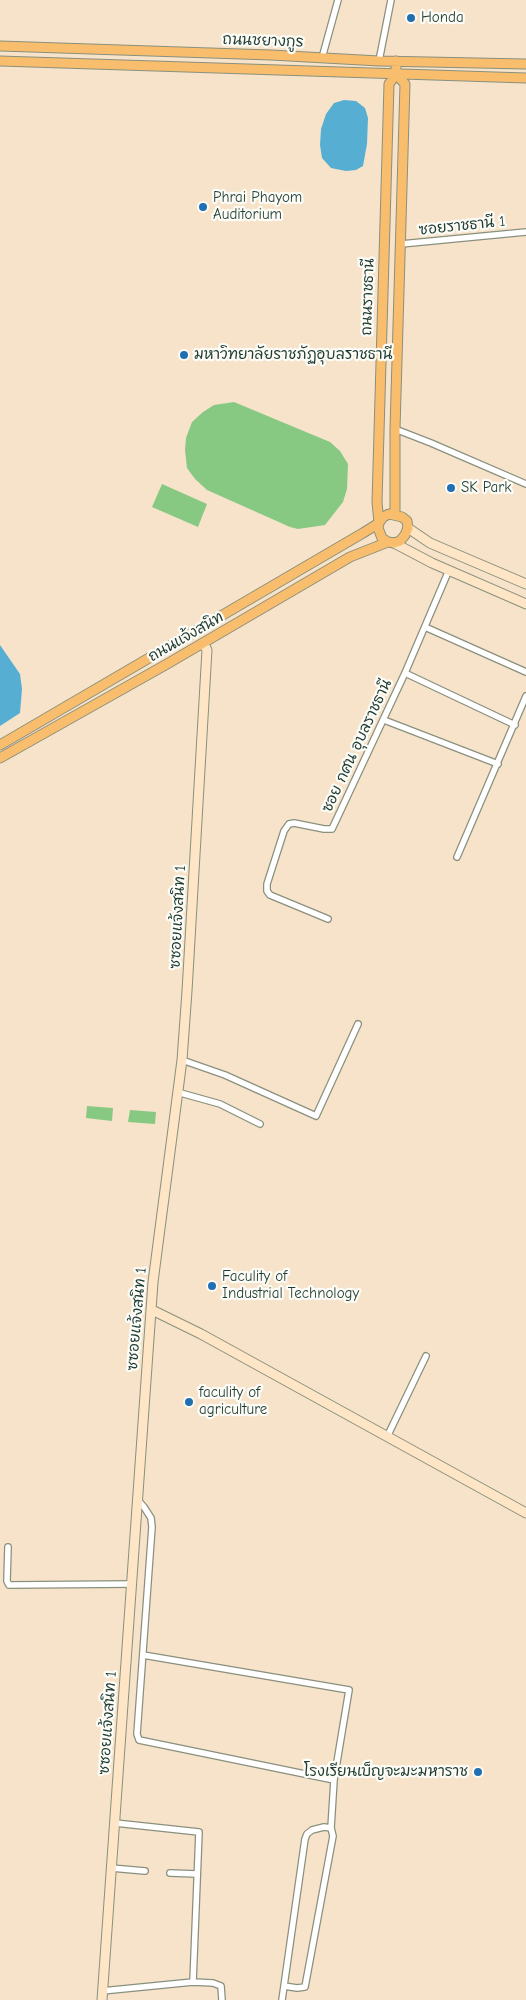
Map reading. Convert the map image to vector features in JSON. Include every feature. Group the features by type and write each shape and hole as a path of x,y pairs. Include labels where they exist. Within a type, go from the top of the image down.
{"main road":[{"name":"ถนนชยางกูร","path":"0,46 379,61 526,64"},
{"name":"ถนนชยางกูร","path":"0,61 526,78"},
{"name":"ถนนราชธานี","path":"379,523 377,502 389,84 396,74 396,61"},
{"name":"ถนนราชธานี","path":"395,514 395,429 405,84 396,74"},
{"path":"379,426 395,429"},
{"path":"395,514 407,521 408,528 400,541 391,542 382,538 379,532 379,523 383,517 395,514"},
{"name":"ถนนแจ้งสนิท","path":"0,745 379,523"},
{"name":"ถนนแจ้งสนิท","path":"0,758 350,558 391,542"}],"street":[{"path":"322,58 338,0"},
{"path":"379,61 391,0"},
{"name":"ซอยราชธานี 1","path":"401,244 526,232"},
{"path":"395,429 526,484"},
{"path":"408,528 430,543 526,584"},
{"path":"391,542 448,570 526,604"},
{"name":"ซอย กศน อุบลราชธานี","path":"328,918 270,895 267,891 267,884 284,831 289,824 294,823 324,829 332,828 384,720 448,570"},
{"path":"425,627 526,672"},
{"name":"ซซอยแจ้งสนิท 1","path":"102,1995 153,1282 182,1060 207,650 203,643"},
{"name":"ซอย กศน อุบลราชธานี","path":"405,673 515,725"},
{"path":"457,857 526,696"},
{"path":"384,720 498,764"},
{"path":"182,1060 225,1075 316,1116 358,1024"},
{"path":"177,1092 220,1104 260,1124"},
{"path":"152,1310 201,1334 526,1513"},
{"path":"387,1437 426,1356"},
{"path":"138,1500 151,1518 152,1527 138,1740 334,1780"},
{"path":"8,1547 6,1581 10,1585 132,1584"},
{"path":"143,1655 349,1690 334,1780 331,1828 333,1836 305,1987 284,1986"},
{"path":"115,1823 199,1832 194,1982"},
{"path":"282,2000 305,1840 307,1834 312,1830 324,1827 331,1828"},
{"path":"111,1868 145,1871"},
{"path":"170,1873 198,1874"},
{"path":"102,1995 194,1982 217,1984 222,1990 222,2000"}],"green space":[{"path":"234,402 330,442 340,451 348,464 347,489 343,502 325,525 298,529 290,527 207,490 195,479 187,468 185,450 186,438 192,422 214,405"},
{"path":"162,484 207,504 198,527 152,507"},
{"path":"87,1106 113,1108 112,1121 86,1118"},
{"path":"130,1110 156,1112 155,1124 128,1122"}],"water":[{"path":"344,100 356,101 365,108 368,118 367,144 363,166 356,170 346,171 331,168 322,158 320,145 321,129 326,114 334,103"},
{"path":"0,645 20,674 22,689 20,713 0,726"}],"place":[{"name":"Honda","path":"411,18"},
{"name":"Phrai Phayom Auditorium","path":"203,207"},
{"name":"มหาวิทยาลัยราชภัฏอุบลราชธานี","path":"184,355"},
{"name":"SK Park","path":"451,488"},
{"name":"Faculity of Industrial Technology","path":"212,1286"},
{"name":"faculity of agriculture","path":"189,1402"},
{"name":"โรงเรียนเบ็ญจะมะมหาราช","path":"478,1772"}]}
